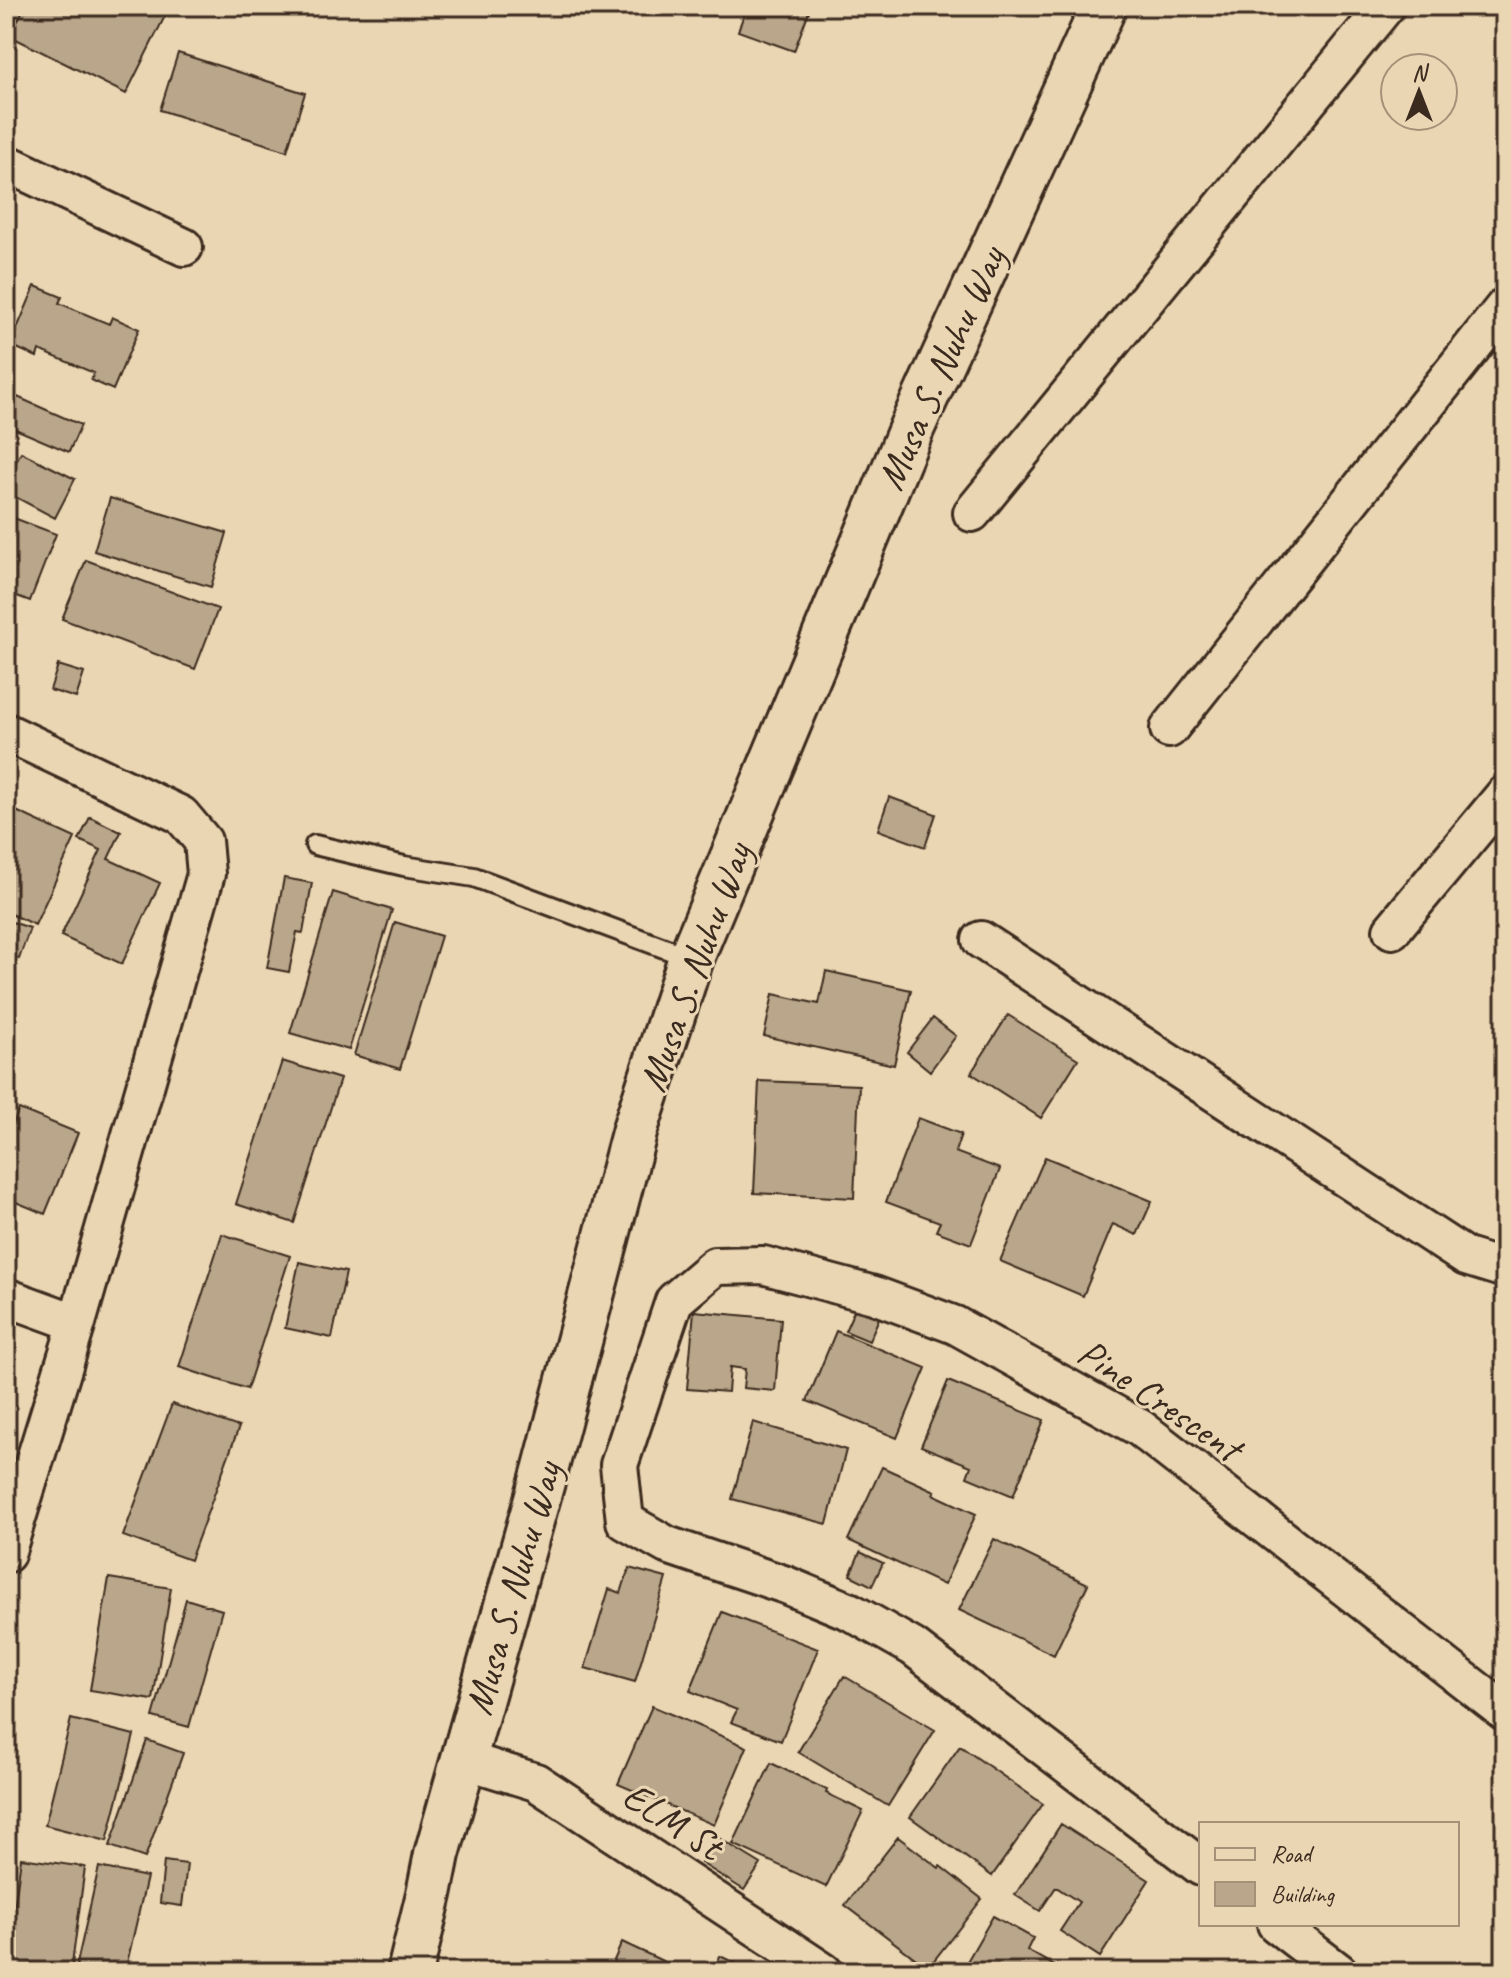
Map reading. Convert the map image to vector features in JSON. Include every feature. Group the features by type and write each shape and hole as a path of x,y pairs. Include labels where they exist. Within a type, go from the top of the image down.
{"street":[{"name":"Musa S. Nuhu Way","path":"410,1972 437,1854 545,1471 635,1129 691,958 912,427 1104,6"},
{"path":"1326,80 1361,6"},
{"path":"972,513 1386,6"},
{"path":"6,163 184,247"},
{"path":"1169,729 1505,306"},
{"path":"6,732 181,815 203,841 206,874 77,1323 6,1554"},
{"path":"1392,930 1505,794"},
{"path":"981,940 1466,1257 1505,1269"},
{"name":"Pine Crescent","path":"1199,1865 913,1647 851,1612 786,1585 667,1545 625,1521 619,1465 674,1301 715,1266 763,1265 874,1295 955,1325 1140,1428 1505,1712"},
{"path":"6,1297 77,1323"},
{"name":"ELM St","path":"465,1760 536,1782 824,1972"},
{"path":"1279,1926 1339,1972"}],"lane":[{"path":"315,845 404,866 474,877 691,958"}],"building":[{"path":"25,6 170,6 126,94 10,36"},
{"path":"747,6 811,6 794,51 738,31"},
{"path":"178,53 305,93 287,151 160,110"},
{"path":"35,286 62,297 59,303 109,324 112,317 139,329 113,390 91,380 94,373 39,350 37,357 10,345"},
{"path":"6,392 81,425 69,452 6,425"},
{"path":"21,452 75,479 55,518 6,492 6,480"},
{"path":"110,498 227,533 211,587 94,551"},
{"path":"6,515 56,534 30,601 6,592"},
{"path":"86,560 218,609 195,669 62,619"},
{"path":"58,665 84,673 76,698 50,690"},
{"path":"889,797 936,814 925,847 878,830"},
{"path":"14,810 75,838 35,925 6,912 6,827"},
{"path":"90,817 121,832 108,859 160,883 122,964 61,936 101,850 79,840"},
{"path":"284,878 312,883 303,933 297,932 289,972 267,968"},
{"path":"333,892 392,910 349,1050 290,1033"},
{"path":"6,920 30,928 19,959 6,955"},
{"path":"395,922 441,936 400,1069 354,1055"},
{"path":"826,971 911,990 894,1065 764,1036 773,994 819,1004"},
{"path":"1008,1015 1078,1059 1041,1118 971,1073"},
{"path":"933,1018 956,1036 930,1071 907,1052"},
{"path":"282,1061 340,1079 294,1223 236,1204"},
{"path":"759,1081 859,1085 854,1198 754,1193"},
{"path":"19,1109 78,1133 45,1214 6,1198 6,1142"},
{"path":"918,1118 961,1134 955,1152 1000,1169 971,1244 936,1231 940,1222 886,1202"},
{"path":"1045,1157 1152,1201 1137,1235 1113,1224 1083,1296 1000,1261"},
{"path":"222,1234 290,1256 247,1389 179,1367"},
{"path":"299,1262 346,1272 332,1338 285,1328"},
{"path":"856,1306 880,1316 869,1341 845,1331"},
{"path":"694,1311 781,1319 775,1391 743,1388 745,1369 730,1367 728,1392 687,1389"},
{"path":"836,1331 926,1368 897,1438 807,1401"},
{"path":"948,1381 1044,1420 1013,1496 967,1477 971,1466 921,1446"},
{"path":"172,1404 239,1427 190,1560 123,1536"},
{"path":"753,1422 846,1450 827,1524 732,1499"},
{"path":"882,1467 976,1514 944,1585 848,1540"},
{"path":"994,1539 1088,1584 1054,1655 959,1610"},
{"path":"860,1552 883,1563 872,1586 850,1575"},
{"path":"629,1568 666,1578 635,1682 585,1668 609,1589 621,1593"},
{"path":"109,1578 171,1588 153,1700 90,1690"},
{"path":"186,1599 222,1610 189,1727 153,1717"},
{"path":"722,1612 818,1649 781,1741 731,1722 737,1710 690,1691"},
{"path":"844,1676 935,1730 888,1806 798,1752"},
{"path":"652,1706 747,1747 714,1825 618,1784"},
{"path":"71,1719 134,1735 107,1841 45,1825"},
{"path":"147,1740 183,1753 145,1858 110,1846"},
{"path":"960,1746 1043,1804 992,1876 910,1817"},
{"path":"771,1763 863,1811 826,1887 733,1844"},
{"path":"1061,1824 1149,1880 1100,1957 1060,1931 1079,1902 1056,1887 1040,1911 1015,1895"},
{"path":"717,1837 761,1864 744,1890 701,1863"},
{"path":"898,1837 982,1899 928,1968 845,1905"},
{"path":"21,1858 85,1867 71,1972 6,1969"},
{"path":"164,1861 187,1864 182,1906 160,1903"},
{"path":"99,1867 147,1877 125,1972 75,1972"},
{"path":"993,1916 1033,1938 1027,1950 1065,1972 961,1972"},
{"path":"622,1942 686,1972 609,1972"},
{"path":"720,1956 748,1969 746,1972 713,1972"}]}
